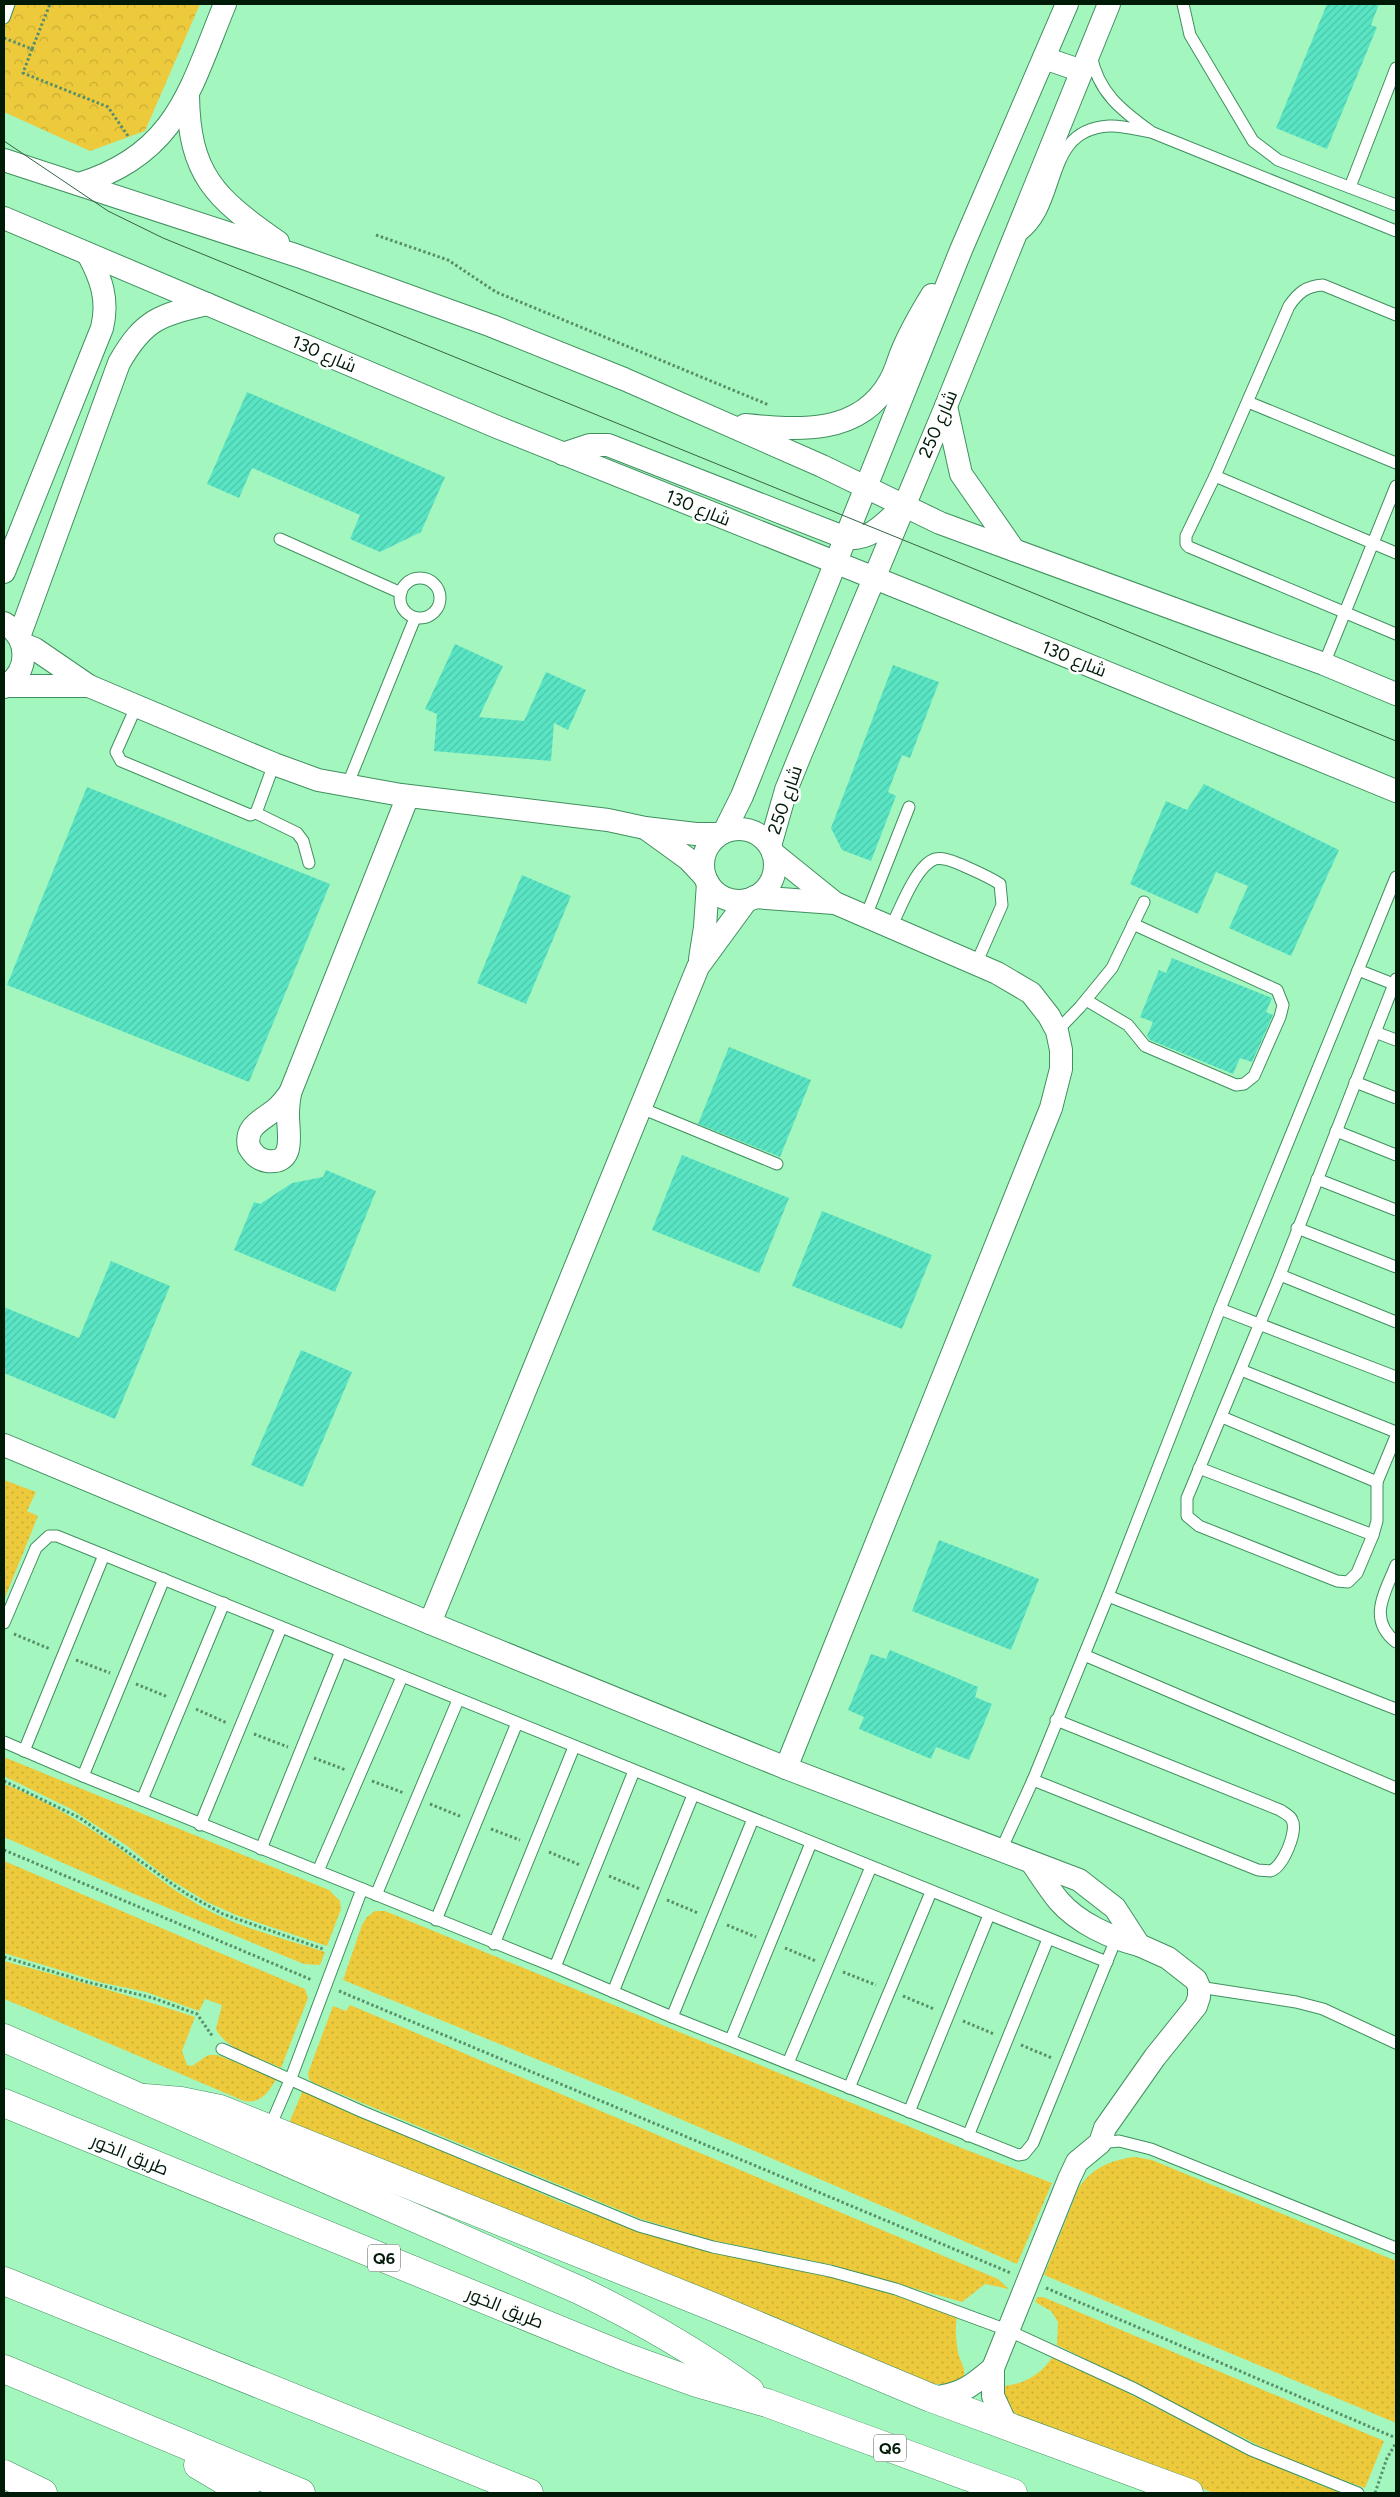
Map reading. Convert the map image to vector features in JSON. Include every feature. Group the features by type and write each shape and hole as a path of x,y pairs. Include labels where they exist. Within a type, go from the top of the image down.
{"highway":[{"path":"4,2038 145,2098 579,2290 645,2322 708,2360 767,2403"},
{"path":"145,2098 181,2101 220,2109 711,2306 932,2398 1189,2493"},
{"name":"طريق الخور","path":"4,2103 628,2358 697,2382 767,2403 1013,2493"},
{"path":"4,2281 529,2493"},
{"path":"4,2369 301,2493"},
{"path":"161,2436 192,2461 245,2493"},
{"path":"4,2474 43,2493"}],"street":[{"path":"79,184 103,177 125,166 144,152 172,122 188,94 225,4"},
{"path":"430,1623 698,967 705,927 707,880 705,854 712,841 722,833 742,796 962,250 1067,4"},
{"name":"شارع 250","path":"771,850 786,790 946,406 1109,4"},
{"path":"1044,58 1082,71"},
{"path":"188,94 188,123 192,141 205,176 224,201 298,256"},
{"path":"4,160 65,182 79,184 298,256 492,326 624,379 822,466 940,523 1324,664 1396,694"},
{"name":"شارع 130","path":"4,218 564,454 835,564 922,597 1396,791"},
{"path":"724,423 808,430 844,421 866,408 890,382 920,314 962,250"},
{"path":"4,572 102,328 105,314 105,298 100,275 88,254"},
{"path":"5,686 16,678 22,666 15,635 119,363 134,338 156,320 169,313 207,304"},
{"path":"946,406 961,474 1014,550"},
{"path":"564,454 590,445 608,445 846,538 865,538 904,506"},
{"path":"15,635 88,686 274,764 318,780 408,796 608,820 645,828 696,834 746,830 759,836 771,850 835,903 1016,982 1031,993 1040,1004 1057,1031 1061,1069 1051,1108 786,1768"},
{"path":"5,686 88,686"},
{"path":"290,1093 408,796"},
{"path":"645,828 688,859 725,898 835,903"},
{"path":"698,967 750,899 770,882 774,868 771,850"},
{"path":"4,1445 430,1623 786,1768 1079,1880 1115,1908 1139,1945"},
{"path":"1007,2426 993,2396 993,2368 1027,2280 1073,2171 1085,2154 1100,2144 1105,2128 1155,2057 1196,2006 1200,1997 1199,1987 1189,1973 1168,1958 1139,1945 1116,1940 1097,1930 1060,1902 1032,1863"},
{"path":"932,2398 952,2396 965,2390 993,2368"}],"lane":[{"path":"4,18 9,4"},
{"path":"1183,4 1190,34 1253,141 1278,160 1396,205"},
{"path":"1090,50 1101,86 1119,108 1151,132"},
{"path":"1350,187 1396,68"},
{"path":"1013,242 1036,221 1044,207 1061,155 1078,136 1100,127 1111,125 1151,132 1396,231"},
{"path":"1396,315 1323,285 1312,286 1298,293 1289,306 1215,476 1186,536 1186,544 1189,547 1344,614 1396,634"},
{"path":"1248,402 1396,463"},
{"path":"1215,476 1374,542 1396,553"},
{"path":"1324,664 1396,486"},
{"path":"280,539 401,592"},
{"path":"418,578 433,582 441,596 436,611 430,616 415,618 403,608 400,600 401,592 410,580 418,578"},
{"path":"347,786 415,618"},
{"path":"136,707 116,752 121,761 250,815 256,813 297,833 303,840 309,862"},
{"path":"256,813 274,764"},
{"path":"866,916 909,807"},
{"path":"892,927 914,880 927,864 936,859 945,859 986,875 1000,884 1002,905 976,964"},
{"path":"1001,1850 1033,1780 1108,1596 1220,1309 1396,877"},
{"path":"1057,1031 1112,968 1144,902"},
{"path":"1086,1000 1128,1025 1145,1046 1236,1086 1244,1084 1254,1076 1282,1011 1283,1005 1277,990 1132,924"},
{"path":"1358,970 1396,983 1355,1082 1280,1275 1199,1468 1187,1498 1186,1508 1191,1521 1337,1582 1348,1582 1357,1573 1373,1535 1377,1522 1378,1482 1396,1436"},
{"path":"1375,1032 1396,1040"},
{"path":"1355,1082 1396,1098"},
{"path":"640,1108 777,1164"},
{"path":"1336,1131 1396,1155"},
{"path":"1317,1179 1396,1210"},
{"path":"1297,1228 1396,1267"},
{"path":"1280,1275 1396,1322"},
{"path":"1220,1309 1396,1377"},
{"path":"1241,1370 1396,1432"},
{"path":"1222,1417 1378,1482"},
{"path":"1199,1468 1373,1535"},
{"path":"4,1623 36,1548 49,1536 57,1536 989,1916 1108,1962"},
{"path":"24,1751 104,1554"},
{"path":"1396,1565 1382,1600 1379,1618 1388,1636 1396,1642"},
{"path":"83,1776 164,1579"},
{"path":"1108,1596 1396,1709"},
{"path":"142,1800 224,1604"},
{"path":"200,1825 281,1628"},
{"path":"261,1849 341,1651"},
{"path":"1084,1655 1396,1788"},
{"path":"318,1871 402,1677"},
{"path":"376,1895 458,1700"},
{"path":"1033,1780 1258,1870 1271,1871 1282,1863 1294,1825 1291,1817 1280,1810 1056,1720"},
{"path":"436,1920 517,1723"},
{"path":"4,1742 200,1825 1018,2155 1028,2150 1116,1940"},
{"path":"494,1944 574,1747"},
{"path":"555,1967 634,1771"},
{"path":"613,1992 693,1795"},
{"path":"672,2017 753,1820"},
{"path":"731,2039 810,1843"},
{"path":"788,2063 871,1868"},
{"path":"269,2129 362,1889"},
{"path":"849,2088 931,1892"},
{"path":"909,2112 989,1916"},
{"path":"968,2136 1048,1939"},
{"path":"1199,1987 1296,2002 1323,2009 1396,2043"},
{"path":"222,2049 363,2112 639,2226 713,2247 830,2271 896,2288 1007,2330 1135,2389 1251,2450 1358,2493"},
{"path":"1100,2144 1119,2141 1151,2149 1396,2248"}],"path":[{"path":"50,4 23,72 108,107 123,131 144,152"},
{"path":"4,38 32,49"},
{"path":"376,234 448,260 496,292 774,406"},
{"path":"4,1781 80,1818 169,1882 223,1914 338,1954"},
{"path":"4,1850 1027,2280 1396,2438"},
{"path":"4,1958 87,1982 153,1998 197,2014 222,2049"},
{"path":"1375,2493 1387,2458 1396,2443"}],"green space":[{"path":"4,4 200,4 145,131 90,151 4,112"},
{"path":"4,1480 36,1492 27,1511 38,1516 4,1600"},
{"path":"4,1757 329,1890 340,1901 341,1909 327,1946 236,1915 207,1902 166,1877 126,1845 71,1809 4,1776"},
{"path":"4,1784 34,1797 78,1821 177,1891 212,1912 259,1931 325,1952 320,1965 304,1964 127,1891 4,1837"},
{"path":"4,1861 305,1989 308,1998 281,2068 227,2043 216,2029 222,2005 205,1999 199,2011 146,1992 99,1982 4,1953"},
{"path":"375,1911 385,1911 964,2149 1052,2183 1017,2264 629,2097 343,1980 362,1925 367,1917"},
{"path":"4,1961 195,2017 182,2051 187,2065 192,2066 208,2055 217,2055 277,2078 264,2096 256,2100 244,2101 4,1999"},
{"path":"350,2005 998,2279 1009,2289 985,2284 962,2302 832,2265 711,2240 641,2219 312,2082 309,2079 308,2073 333,2006 346,2011"},
{"path":"303,2090 563,2203 642,2232 711,2252 854,2282 957,2316 957,2343 964,2375 962,2379 953,2383 927,2383 289,2123"},
{"path":"1135,2157 1152,2160 1396,2261 1396,2423 1044,2275 1079,2187 1091,2174 1104,2166 1118,2160"},
{"path":"1038,2297 1043,2297 1384,2441 1365,2488 1292,2462 1057,2345 1058,2322 1051,2311 1035,2302"},
{"path":"1054,2355 1195,2428 1267,2462 1341,2493 1214,2493 1014,2418 1005,2404 1004,2386 1020,2383 1033,2377"}],"building":[{"path":"1327,4 1379,4 1371,25 1377,27 1327,149 1276,128"},
{"path":"247,392 445,477 421,532 380,552 350,539 360,515 252,468 239,498 207,484"},
{"path":"455,644 503,666 479,717 524,721 546,672 586,690 568,730 554,723 551,761 434,751 437,714 425,709"},
{"path":"893,665 939,682 910,758 902,755 888,792 896,796 871,861 842,850 831,828"},
{"path":"1204,784 1339,850 1291,956 1229,928 1248,886 1216,872 1198,914 1130,884 1166,801 1187,810"},
{"path":"87,787 330,884 249,1082 7,985"},
{"path":"522,875 571,896 526,1004 477,983"},
{"path":"1172,958 1272,998 1266,1012 1273,1015 1252,1062 1240,1058 1233,1074 1150,1040 1147,1036 1153,1022 1140,1017 1159,970 1166,973"},
{"path":"729,1047 811,1080 780,1157 698,1124"},
{"path":"682,1155 789,1198 759,1273 652,1230"},
{"path":"326,1170 376,1191 335,1292 234,1250 254,1202 260,1204 292,1183 323,1177"},
{"path":"822,1211 932,1255 902,1329 792,1286"},
{"path":"111,1261 170,1286 115,1419 4,1373 4,1307 79,1338"},
{"path":"301,1350 352,1372 303,1487 251,1465"},
{"path":"939,1540 1039,1579 1011,1650 912,1611"},
{"path":"890,1650 978,1687 975,1697 992,1704 969,1760 936,1747 931,1759 859,1729 864,1717 848,1710 871,1654 886,1659"}],"tram line":[{"path":"4,141 108,211 163,238 1396,741"}]}
